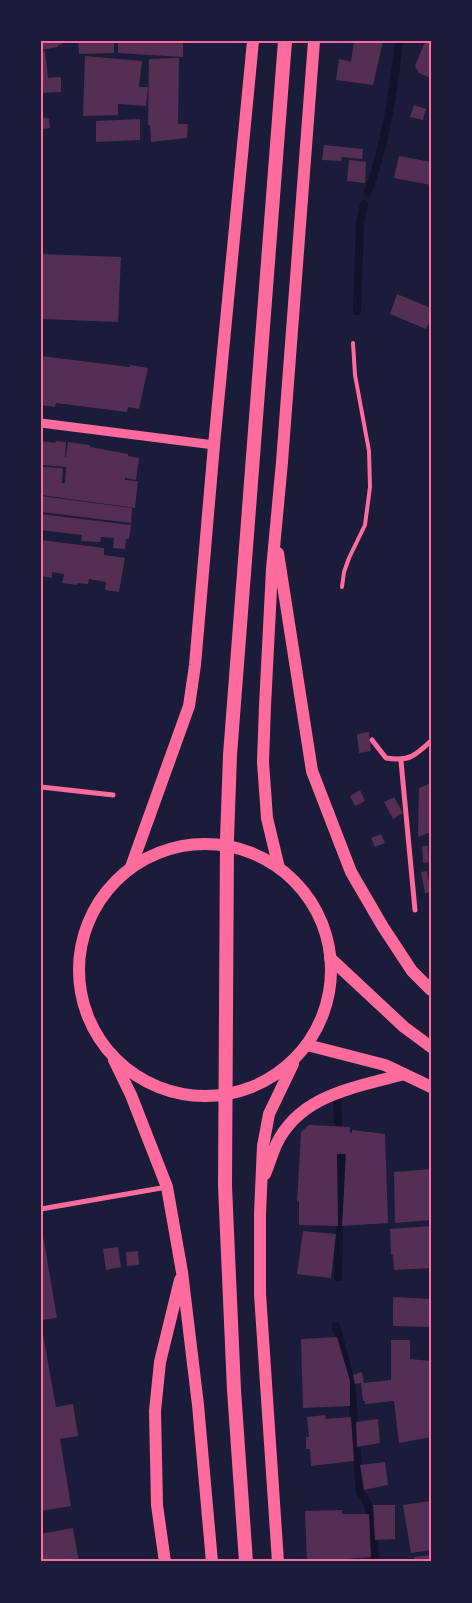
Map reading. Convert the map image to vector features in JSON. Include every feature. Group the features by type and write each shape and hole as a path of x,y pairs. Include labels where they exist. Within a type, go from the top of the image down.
{"highway":[{"path":"246,1562 234,1390 225,1186 226,839 230,755 284,41"}],"main road":[{"path":"131,867 189,706 195,665 253,41"},
{"path":"279,868 267,818 263,762 275,534 314,41"},
{"path":"275,534 312,771 351,872 383,927 412,971 431,990"},
{"path":"111,1054 130,1071 153,1085 178,1093 204,1096 231,1094 256,1086 279,1073 307,1045 318,1025 326,1003 330,981 330,958 324,932 314,908 299,886 279,868 256,855 231,846 205,843 179,846 154,854 131,867 112,884 96,906 85,930 79,955 80,982 85,1008 131,1095 167,1187 182,1272 198,1406 212,1562"},
{"path":"330,958 404,1027 431,1047"},
{"path":"307,1045 385,1066 431,1087"},
{"path":"278,1562 260,1294 261,1186 263,1146 269,1114 298,1055"},
{"path":"261,1186 276,1144 291,1122 310,1105 330,1095 404,1074"},
{"path":"165,1562 157,1505 155,1411 160,1362 182,1272"}],"street":[{"path":"41,423 214,445"},
{"path":"372,740 386,758 401,761 417,754 431,741"},
{"path":"401,761 416,910"},
{"path":"41,787 113,795"},
{"path":"41,1209 167,1187"}],"lane":[{"path":"342,587 344,572 349,558 365,525 370,487 369,451 355,375 353,343"}],"building":[{"path":"41,41 61,41 62,44 58,45 58,47 41,50"},
{"path":"78,41 114,41 114,53 79,54"},
{"path":"118,41 183,41 183,57 118,53"},
{"path":"354,41 383,41 373,85 336,80 339,59 351,62"},
{"path":"431,41 431,78 419,73 415,66 424,44"},
{"path":"45,51 48,78 61,77 61,92 41,93 41,52"},
{"path":"85,56 142,61 139,87 148,87 146,106 118,104 118,115 83,116"},
{"path":"179,58 178,124 188,124 187,138 151,142 150,125 148,125 149,59"},
{"path":"414,105 426,109 423,120 410,117"},
{"path":"41,117 49,119 50,128 41,129"},
{"path":"140,119 140,140 96,142 96,121"},
{"path":"324,145 363,149 362,159 342,157 341,161 322,160"},
{"path":"399,156 431,162 431,185 394,178"},
{"path":"349,160 366,162 365,183 347,181"},
{"path":"41,254 121,257 118,322 41,319"},
{"path":"397,294 431,308 431,318 426,329 390,314"},
{"path":"41,356 148,368 139,409 128,407 127,412 56,403 55,407 41,405"},
{"path":"41,441 66,442 65,457 68,442 90,445 90,447 139,458 136,480 125,478 125,480 138,481 135,508 41,495 41,467 63,468 62,483 65,483 66,467 41,465"},
{"path":"41,496 132,508 131,523 41,512"},
{"path":"41,514 131,525 129,539 126,539 125,549 113,548 114,538 101,537 100,542 81,541 82,535 41,530"},
{"path":"41,540 104,548 104,555 125,558 119,592 105,590 106,582 89,579 88,584 77,583 77,585 62,583 64,574 52,572 52,578 41,576"},
{"path":"369,732 371,751 359,753 357,734"},
{"path":"431,783 431,832 418,837 419,788"},
{"path":"360,790 365,801 355,806 350,796"},
{"path":"394,797 403,813 393,819 384,802"},
{"path":"381,834 385,843 375,847 371,838"},
{"path":"422,846 428,846 429,862 423,863"},
{"path":"427,871 431,892 425,893 421,872"},
{"path":"309,1125 350,1127 350,1132 352,1133 352,1130 385,1134 388,1223 342,1226 346,1154 337,1154 338,1226 299,1225 299,1201 297,1202 301,1132"},
{"path":"431,1169 431,1220 395,1223 394,1172"},
{"path":"41,1224 57,1318 41,1320"},
{"path":"431,1226 431,1268 394,1270 393,1255 391,1255 390,1229"},
{"path":"303,1231 336,1234 331,1278 297,1274"},
{"path":"118,1247 121,1267 106,1270 103,1249"},
{"path":"138,1251 139,1265 127,1266 126,1252"},
{"path":"393,1297 431,1299 431,1327 393,1326"},
{"path":"41,1324 56,1407 73,1404 78,1436 60,1439 71,1506 41,1511"},
{"path":"337,1337 350,1381 350,1406 303,1408 301,1339"},
{"path":"391,1340 410,1340 410,1359 431,1361 431,1437 399,1443 394,1401 365,1404 361,1383 355,1384 353,1375 362,1372 364,1383 391,1380"},
{"path":"325,1415 326,1419 351,1417 354,1461 311,1466 310,1449 306,1449 306,1437 309,1437 307,1417"},
{"path":"378,1419 380,1443 357,1447 356,1422"},
{"path":"385,1462 388,1485 364,1490 360,1465"},
{"path":"431,1501 431,1550 411,1553 403,1505"},
{"path":"373,1505 395,1505 395,1539 375,1540"},
{"path":"342,1510 342,1514 369,1514 371,1557 307,1562 305,1511"},
{"path":"73,1528 79,1562 43,1562 41,1534"},
{"path":"431,1555 431,1562 415,1562 414,1557"}],"waterway":[{"path":"368,192 380,155 388,118 399,41"},
{"path":"357,311 360,224 364,204"},
{"path":"337,1095 338,1126"},
{"path":"340,1227 341,1154"},
{"path":"338,1277 339,1234"},
{"path":"336,1326 351,1382 360,1492 369,1507 371,1516 375,1562"}]}
